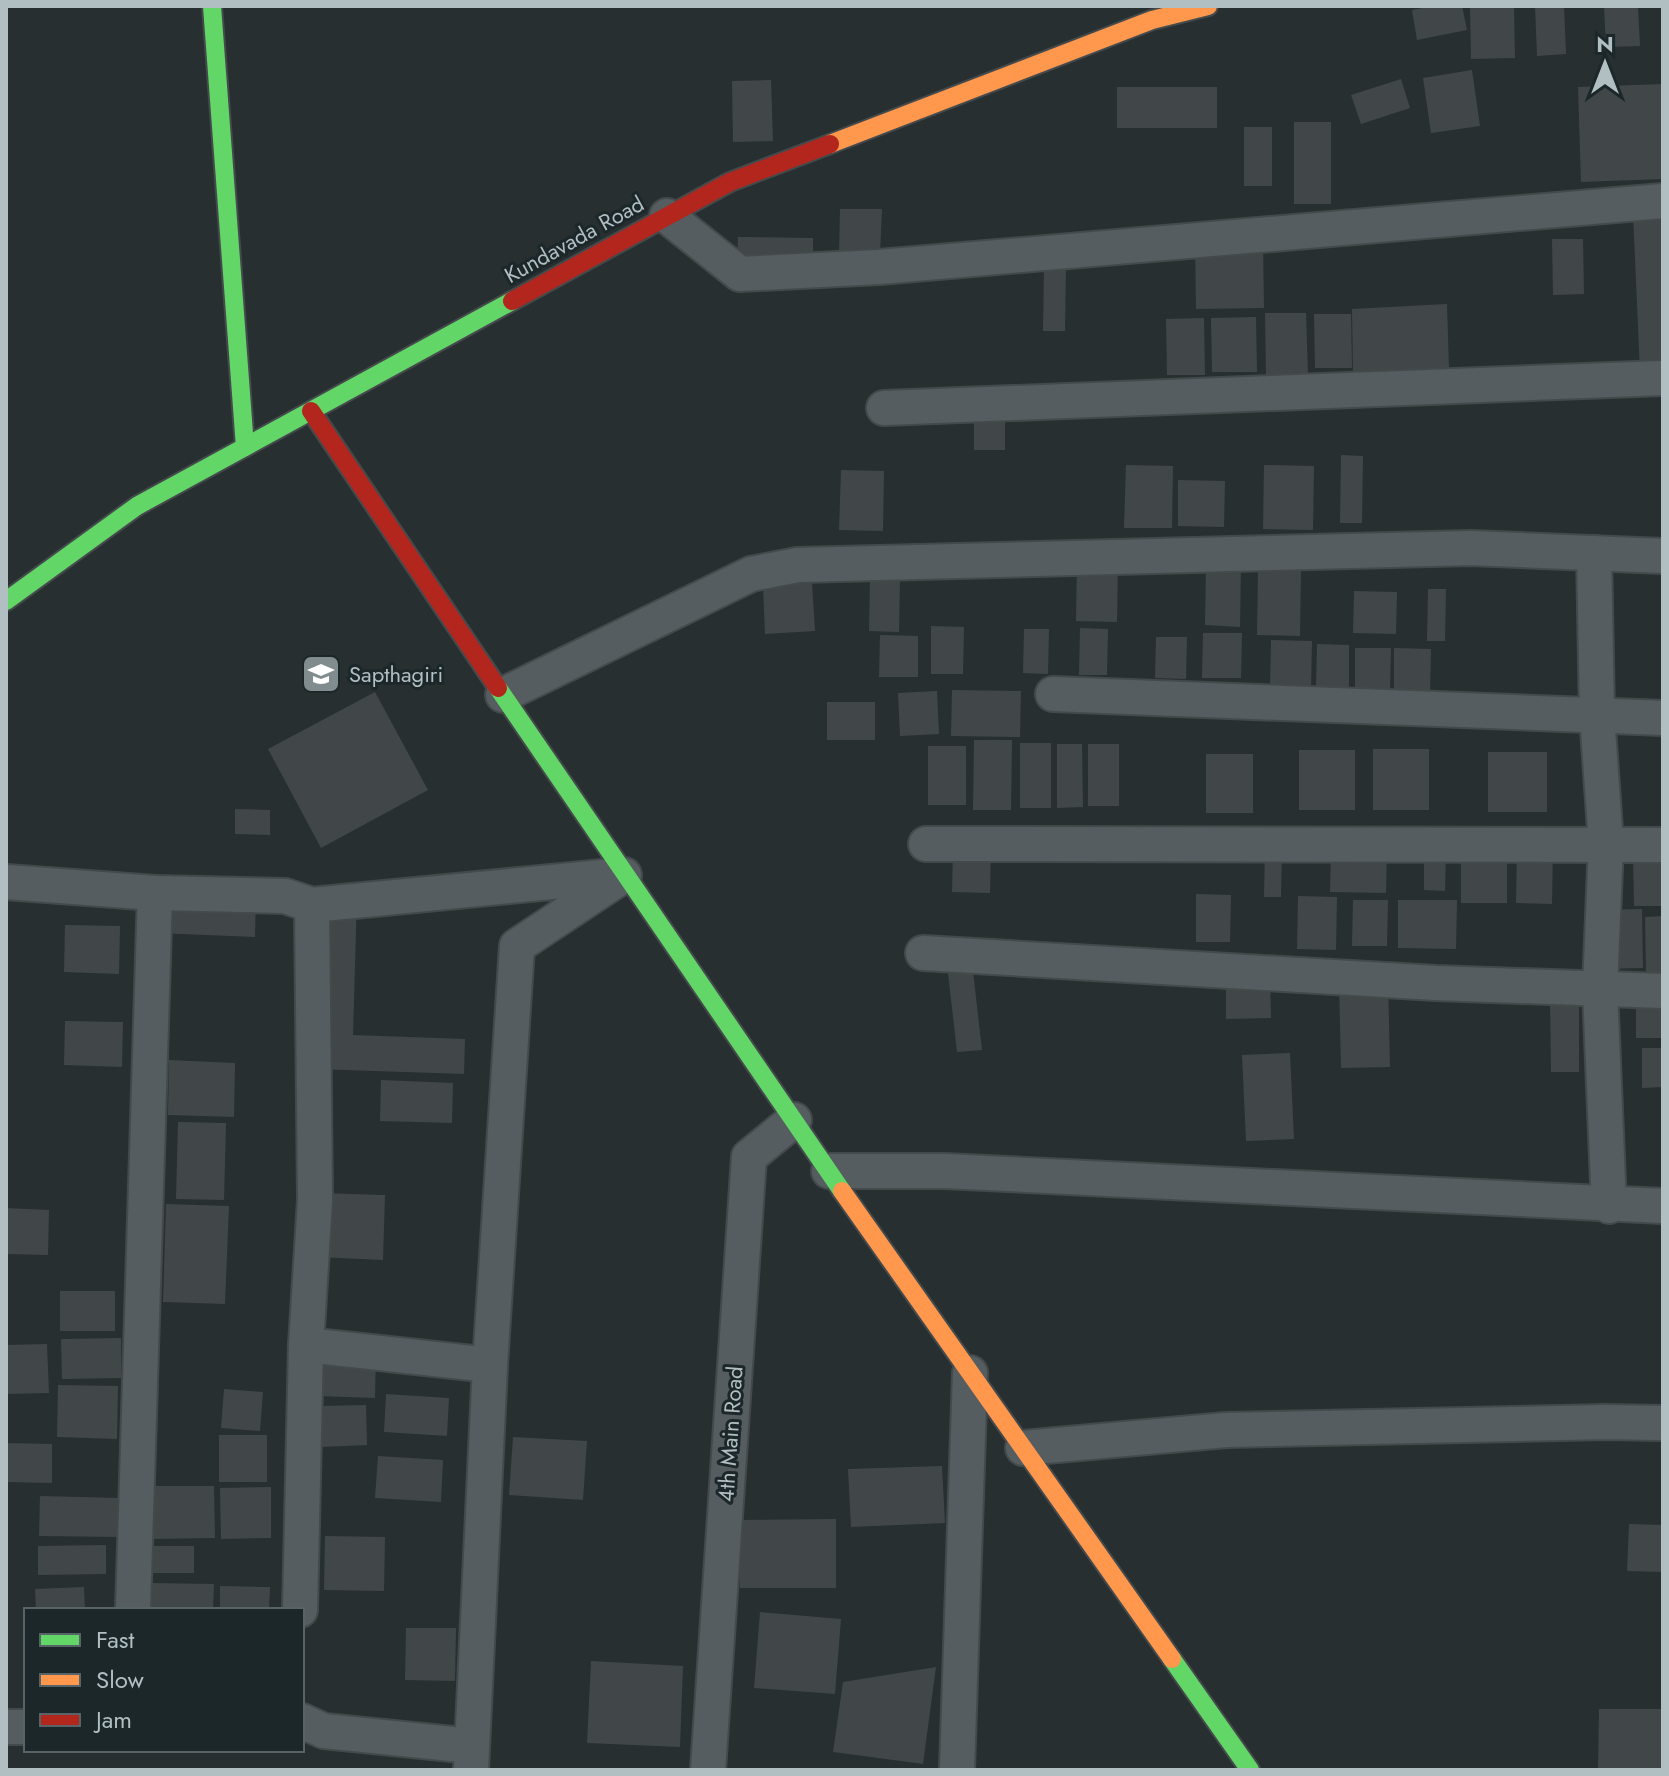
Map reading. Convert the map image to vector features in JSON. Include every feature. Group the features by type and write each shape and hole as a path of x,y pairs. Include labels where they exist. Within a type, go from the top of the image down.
{"street":[{"path":"212,6 245,447"},
{"name":"Kundavada Road","path":"6,601 137,506 730,182 1150,13 1208,6"},
{"path":"667,216 740,274 879,267 1663,201"},
{"path":"884,408 1663,378"},
{"path":"311,411 624,875 1250,1770"},
{"path":"503,695 751,574 798,565 1471,548 1663,556"},
{"path":"1594,553 1597,715 1606,844 1600,989 1609,1206"},
{"path":"1053,694 1663,718"},
{"path":"926,844 1663,845"},
{"path":"6,882 155,893 285,896 312,905 624,875"},
{"path":"304,1722 324,1731 471,1758 490,1365 517,946 624,875"},
{"path":"133,1608 155,893"},
{"path":"300,1608 306,1345 315,1200 312,905"},
{"path":"923,953 1420,982 1663,991"},
{"name":"4th Main Road","path":"708,1770 749,1157 794,1120"},
{"path":"829,1171 944,1171 1609,1206 1663,1206"},
{"path":"306,1345 490,1365"},
{"path":"957,1770 970,1373"},
{"path":"1023,1448 1226,1430 1663,1423"}],"building":[{"path":"1462,6 1467,30 1417,40 1412,10"},
{"path":"1514,6 1515,58 1471,59 1470,7"},
{"path":"1535,6 1564,6 1566,54 1537,56"},
{"path":"1604,6 1638,6 1640,46 1606,47"},
{"path":"1472,70 1480,126 1431,133 1423,78"},
{"path":"1401,79 1410,108 1361,124 1351,95"},
{"path":"771,80 773,141 733,142 732,81"},
{"path":"1663,84 1663,179 1581,182 1578,87"},
{"path":"1117,87 1217,87 1217,128 1117,128"},
{"path":"1294,122 1331,122 1331,204 1294,204"},
{"path":"1244,127 1272,127 1272,186 1244,186"},
{"path":"840,209 882,209 880,255 839,254"},
{"path":"1662,212 1663,371 1640,372 1633,213"},
{"path":"738,237 813,238 813,263 737,262"},
{"path":"1552,239 1583,239 1584,294 1553,295"},
{"path":"1263,242 1264,308 1196,309 1195,243"},
{"path":"1044,265 1066,265 1065,331 1043,331"},
{"path":"1447,304 1449,369 1353,371 1352,309"},
{"path":"1265,313 1306,313 1308,375 1266,376"},
{"path":"1314,314 1351,314 1352,368 1315,368"},
{"path":"1256,317 1257,372 1212,372 1211,318"},
{"path":"1204,318 1205,375 1167,375 1166,319"},
{"path":"974,410 1005,410 1005,450 974,450"},
{"path":"1341,455 1363,456 1362,523 1340,523"},
{"path":"1126,465 1173,466 1172,528 1124,528"},
{"path":"1264,465 1314,466 1313,530 1263,529"},
{"path":"841,470 884,471 883,531 839,530"},
{"path":"1178,480 1225,481 1224,527 1178,526"},
{"path":"1077,561 1118,562 1117,622 1076,621"},
{"path":"1206,564 1241,565 1240,627 1205,625"},
{"path":"1258,569 1301,569 1300,636 1257,635"},
{"path":"870,578 900,578 899,632 869,631"},
{"path":"812,583 815,631 765,634 763,586"},
{"path":"1428,589 1446,589 1445,641 1427,641"},
{"path":"1354,591 1397,592 1396,634 1353,633"},
{"path":"931,626 964,627 963,674 931,674"},
{"path":"1080,628 1108,629 1107,675 1079,675"},
{"path":"1024,629 1049,629 1048,674 1023,673"},
{"path":"1203,633 1242,633 1241,678 1202,678"},
{"path":"880,635 918,636 918,677 879,677"},
{"path":"1156,637 1187,637 1186,679 1155,678"},
{"path":"1271,640 1312,641 1311,687 1270,687"},
{"path":"1317,644 1349,645 1349,688 1316,688"},
{"path":"1355,648 1391,648 1390,691 1355,691"},
{"path":"1394,648 1431,649 1430,695 1394,694"},
{"path":"952,690 1021,691 1020,737 951,736"},
{"path":"937,691 939,734 900,736 898,693"},
{"path":"375,692 428,790 321,848 268,749"},
{"path":"827,702 875,702 875,740 827,740"},
{"path":"974,740 1012,740 1011,810 973,810"},
{"path":"1020,743 1051,743 1051,808 1020,808"},
{"path":"1057,744 1082,744 1083,807 1057,808"},
{"path":"1088,744 1119,744 1119,806 1088,806"},
{"path":"928,746 966,746 966,805 928,805"},
{"path":"1373,749 1429,749 1429,810 1373,810"},
{"path":"1299,750 1355,750 1355,810 1299,810"},
{"path":"1488,752 1547,752 1547,812 1488,812"},
{"path":"1206,754 1253,754 1253,813 1206,813"},
{"path":"235,809 270,810 270,835 235,834"},
{"path":"953,847 991,847 990,893 952,892"},
{"path":"1265,847 1282,847 1281,897 1264,897"},
{"path":"1517,847 1553,848 1552,904 1516,903"},
{"path":"1331,848 1387,849 1386,893 1330,892"},
{"path":"1424,849 1446,849 1445,891 1424,890"},
{"path":"1461,850 1507,851 1507,903 1461,903"},
{"path":"1633,855 1663,855 1663,906 1634,906"},
{"path":"158,887 256,889 255,937 157,933"},
{"path":"1196,894 1231,895 1230,942 1196,942"},
{"path":"322,895 357,896 353,1035 465,1039 464,1074 316,1069"},
{"path":"1298,896 1337,897 1336,950 1297,949"},
{"path":"1353,900 1388,900 1387,946 1352,946"},
{"path":"1398,900 1457,900 1456,949 1398,948"},
{"path":"1642,909 1643,968 1602,969 1601,910"},
{"path":"1663,916 1663,974 1646,974 1645,917"},
{"path":"65,925 120,926 119,974 64,972"},
{"path":"973,971 982,1050 957,1052 948,973"},
{"path":"1270,976 1271,1018 1226,1019 1226,977"},
{"path":"1388,981 1390,1067 1341,1068 1339,982"},
{"path":"1579,995 1579,1072 1551,1072 1550,996"},
{"path":"1636,1006 1663,1006 1663,1038 1636,1038"},
{"path":"65,1021 123,1022 122,1067 64,1065"},
{"path":"1642,1048 1663,1048 1663,1087 1642,1088"},
{"path":"1290,1053 1294,1139 1246,1141 1242,1055"},
{"path":"169,1060 235,1063 234,1117 168,1115"},
{"path":"381,1080 453,1083 452,1123 380,1121"},
{"path":"178,1122 226,1123 224,1200 176,1199"},
{"path":"319,1193 385,1195 383,1260 317,1257"},
{"path":"166,1204 229,1206 225,1304 163,1302"},
{"path":"6,1208 49,1210 48,1255 6,1254"},
{"path":"60,1291 115,1291 115,1331 60,1331"},
{"path":"121,1338 121,1378 62,1379 61,1339"},
{"path":"47,1344 49,1393 6,1394 6,1345"},
{"path":"318,1351 376,1352 375,1398 317,1396"},
{"path":"58,1385 118,1386 117,1439 57,1437"},
{"path":"224,1389 263,1392 260,1431 221,1428"},
{"path":"386,1394 449,1398 447,1436 384,1432"},
{"path":"366,1405 367,1445 320,1447 319,1406"},
{"path":"219,1435 267,1435 267,1482 219,1482"},
{"path":"513,1437 587,1441 583,1500 509,1495"},
{"path":"6,1443 52,1444 52,1483 6,1482"},
{"path":"378,1456 443,1460 441,1502 375,1498"},
{"path":"942,1466 945,1523 851,1527 848,1469"},
{"path":"150,1486 214,1486 215,1538 150,1539"},
{"path":"271,1487 271,1538 221,1539 220,1488"},
{"path":"40,1496 120,1498 120,1537 39,1536"},
{"path":"836,1519 836,1588 740,1588 740,1520"},
{"path":"1629,1524 1663,1525 1663,1572 1627,1571"},
{"path":"325,1536 385,1537 384,1591 324,1590"},
{"path":"106,1545 106,1574 38,1575 38,1546"},
{"path":"142,1546 194,1546 194,1573 142,1573"},
{"path":"151,1583 214,1584 213,1608 151,1608"},
{"path":"220,1586 270,1587 269,1608 220,1608"},
{"path":"84,1587 85,1608 36,1608 35,1589"},
{"path":"760,1612 841,1619 835,1694 754,1688"},
{"path":"406,1628 456,1628 455,1681 405,1680"},
{"path":"591,1661 683,1666 680,1747 587,1743"},
{"path":"936,1667 923,1764 833,1752 843,1682"},
{"path":"1599,1709 1663,1709 1663,1770 1598,1770"}],"traffic: fast":[{"path":"212,6 245,447"},
{"path":"6,601 137,506 512,301"},
{"path":"498,688 842,1191"},
{"path":"1172,1659 1250,1770"}],"traffic: slow":[{"path":"830,144 1152,20 1208,6"},
{"path":"842,1191 1172,1659"}],"traffic: jam":[{"path":"512,301 730,182 830,144"},
{"path":"311,411 498,688"}],"place":[{"name":"Sapthagiri","path":"321,674"}]}
